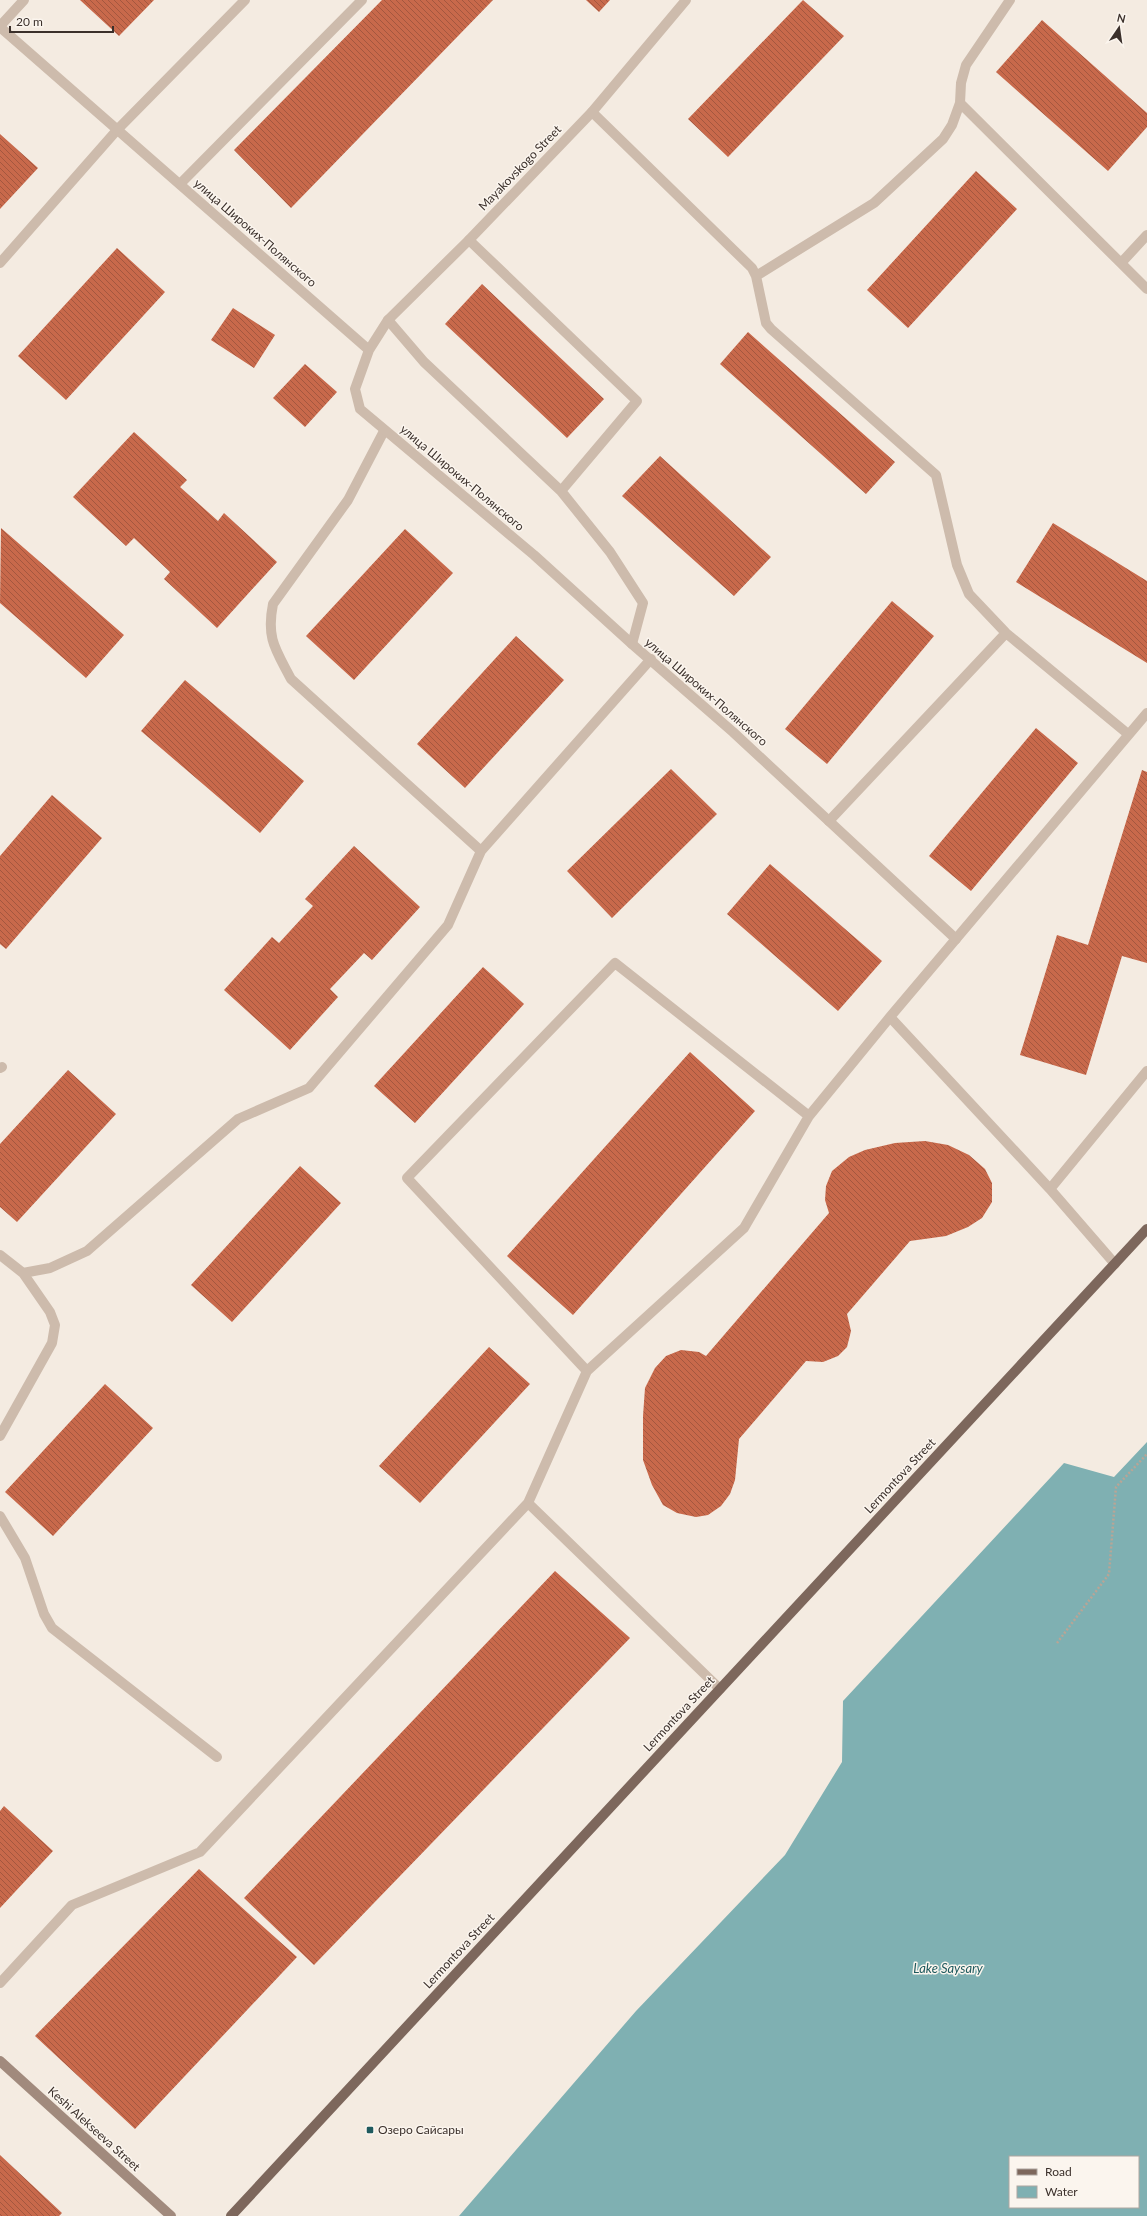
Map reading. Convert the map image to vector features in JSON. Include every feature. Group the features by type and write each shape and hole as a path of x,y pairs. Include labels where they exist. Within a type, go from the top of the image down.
{"main road":[{"name":"Lermontova Street","path":"231,2216 1147,1229"},
{"name":"Keshi Alekseeva Street","path":"0,2061 171,2216"}],"street":[{"path":"0,26 24,0"},
{"path":"0,263 117,130 245,0"},
{"path":"180,184 362,0"},
{"name":"Mayakovskogo Street","path":"369,350 388,320 469,240 592,112 686,0"},
{"path":"756,276 874,203 943,139 952,125 960,103 961,83 966,64 1010,0"},
{"name":"улица Широких-Полянского","path":"0,26 369,350 355,389 360,409 384,431 534,555 632,644 733,732 956,939"},
{"path":"960,103 1147,289"},
{"path":"592,112 752,268 756,276 766,323 771,329 936,475 958,565 969,594 1006,633 1128,734"},
{"path":"1121,262 1147,235"},
{"path":"469,240 637,401 560,491"},
{"path":"388,320 424,362 560,491 610,552 643,603 632,644"},
{"path":"384,431 348,500 273,604 270,620 271,642 291,679 482,850"},
{"path":"828,821 1006,633"},
{"path":"24,1273 50,1268 87,1252 238,1119 309,1088 448,925 482,850 651,660"},
{"path":"0,1982 72,1905 200,1852 528,1503 587,1371 744,1228 809,1116 890,1017 1147,713"},
{"path":"587,1371 407,1178 615,964 809,1116"},
{"path":"890,1017 1050,1189 1115,1264"},
{"path":"1050,1189 1147,1071"},
{"path":"0,1255 24,1273 50,1312 55,1324 52,1343 0,1436"},
{"path":"528,1503 720,1689"},
{"path":"0,1516 25,1558 44,1614 52,1628 217,1757"}],"path":[{"path":"1056,1643 1109,1574 1116,1487 1147,1454"}],"water":[{"name":"Lake Saysary","path":"1147,1442 1147,2216 459,2216 636,2011 785,1855 842,1762 843,1701 1064,1463 1114,1477"}],"building":[{"path":"80,0 154,0 119,36"},
{"path":"382,0 493,0 291,208 234,150"},
{"path":"586,0 610,0 599,12"},
{"path":"803,0 844,36 728,157 688,119"},
{"path":"1042,20 1147,113 1147,127 1108,171 996,72"},
{"path":"0,134 38,168 0,209"},
{"path":"976,171 1017,209 908,328 867,290"},
{"path":"117,248 165,292 66,400 18,356"},
{"path":"482,284 604,399 567,438 445,324"},
{"path":"233,308 275,335 254,368 211,340"},
{"path":"748,332 895,462 866,494 720,364"},
{"path":"305,364 337,392 305,427 273,398"},
{"path":"134,432 187,480 180,487 218,521 224,513 277,562 217,628 164,579 170,572 134,538 126,546 73,497"},
{"path":"660,456 771,557 734,596 622,496"},
{"path":"1053,523 1147,581 1147,663 1016,582"},
{"path":"1,528 124,635 86,678 0,603"},
{"path":"405,529 453,573 354,680 306,636"},
{"path":"892,601 934,636 827,764 785,729"},
{"path":"516,636 564,680 465,788 417,744"},
{"path":"185,680 304,781 260,833 141,731"},
{"path":"1036,728 1078,763 971,891 929,856"},
{"path":"671,769 717,814 612,918 567,871"},
{"path":"1142,770 1147,772 1147,963 1122,956 1086,1075 1020,1055 1057,935 1088,945"},
{"path":"52,795 102,838 6,949 0,944 0,856"},
{"path":"354,846 420,907 372,960 364,953 330,989 338,997 290,1050 224,990 272,937 279,943 313,906 305,899"},
{"path":"770,864 882,961 838,1011 727,914"},
{"path":"483,967 524,1004 415,1123 374,1086"},
{"path":"690,1052 755,1111 573,1315 507,1256"},
{"path":"68,1070 116,1114 17,1222 0,1207 0,1144"},
{"path":"925,1141 948,1145 969,1155 985,1169 992,1183 992,1202 982,1218 968,1227 946,1236 910,1241 847,1314 851,1331 847,1347 838,1356 823,1362 806,1361 739,1439 735,1480 730,1494 721,1506 708,1515 696,1517 677,1513 663,1505 652,1485 643,1460 643,1416 645,1388 655,1368 666,1356 681,1350 699,1352 706,1356 829,1213 825,1200 826,1186 832,1171 849,1157 865,1150 895,1143"},
{"path":"300,1166 341,1203 232,1322 191,1285"},
{"path":"489,1347 530,1384 420,1503 379,1466"},
{"path":"105,1384 153,1428 53,1536 5,1492"},
{"path":"555,1571 630,1638 314,1965 244,1898"},
{"path":"4,1806 53,1851 0,1908 0,1811"},
{"path":"199,1869 297,1957 135,2129 35,2036"},
{"path":"0,2155 62,2213 59,2216 0,2216"}],"place":[{"name":"Озеро Сайсары","path":"370,2130"}]}
